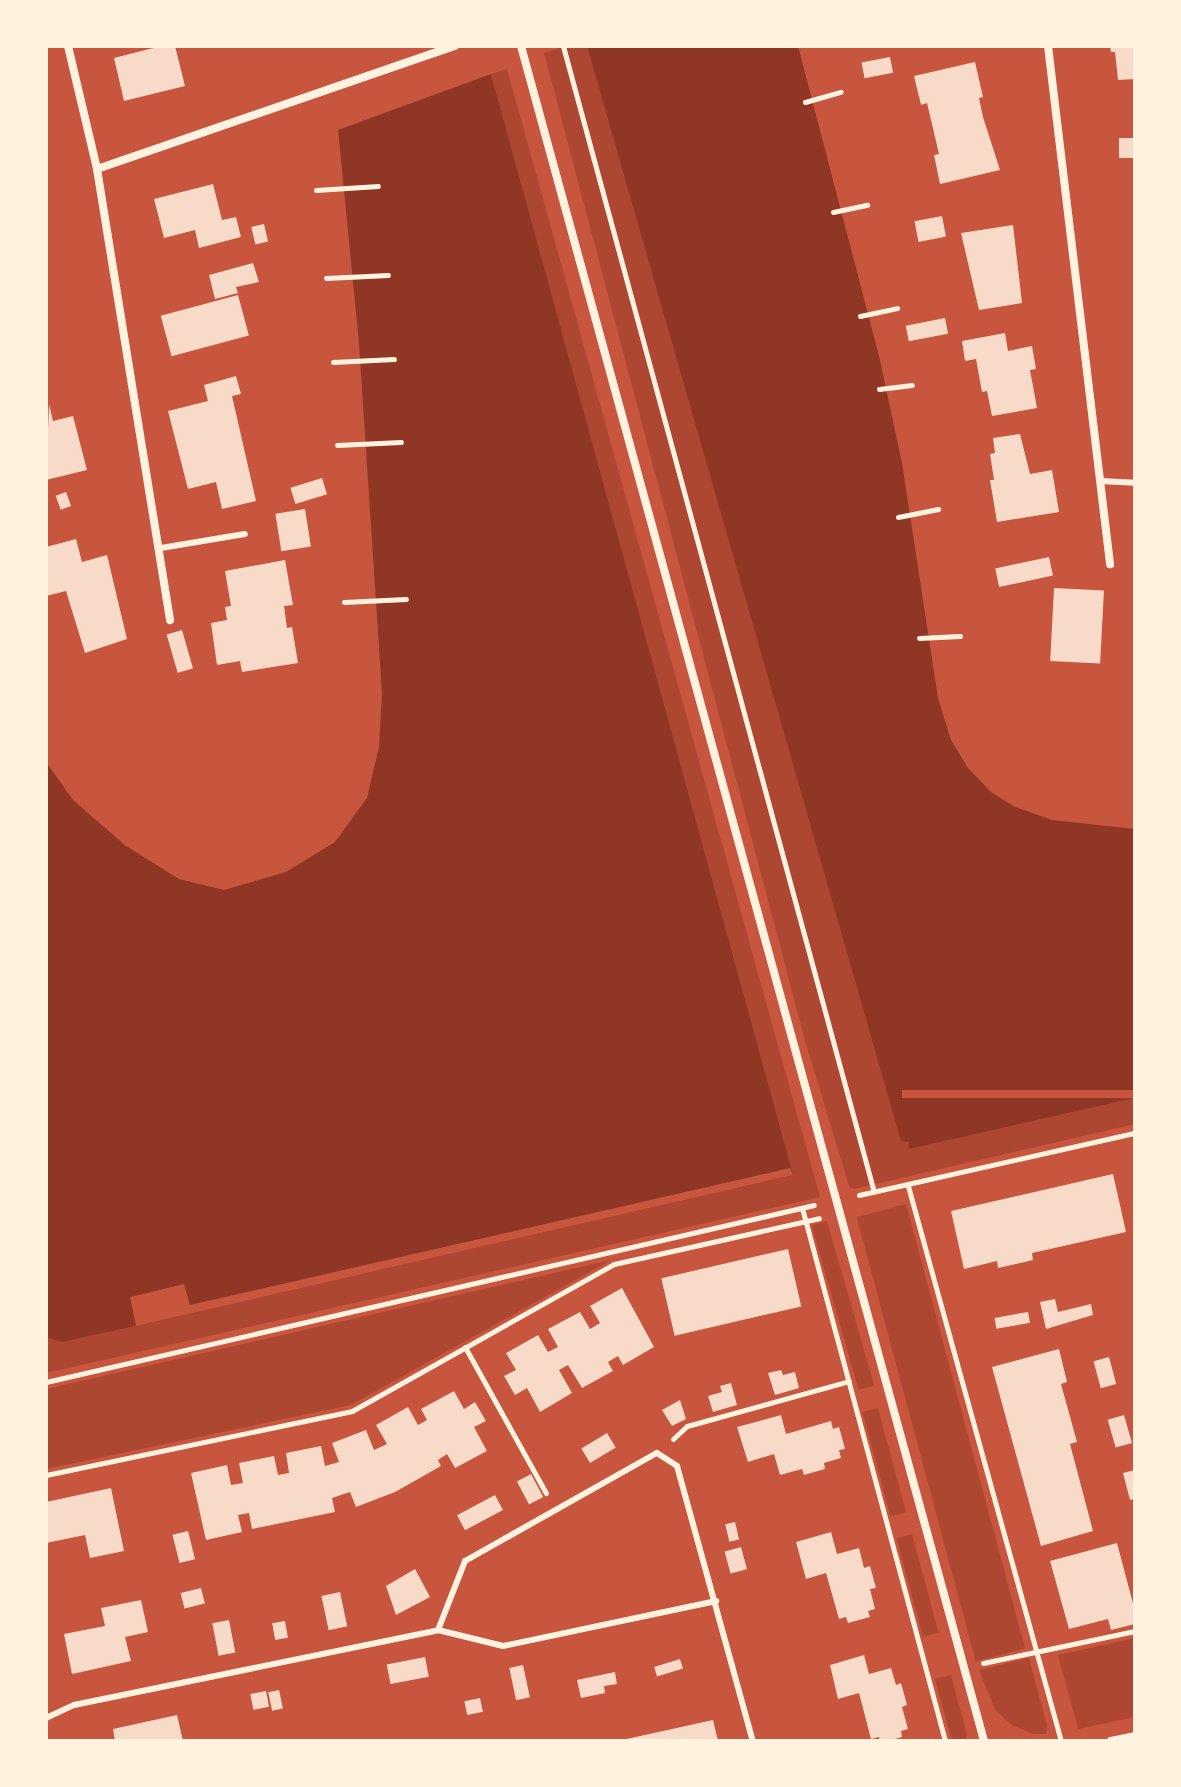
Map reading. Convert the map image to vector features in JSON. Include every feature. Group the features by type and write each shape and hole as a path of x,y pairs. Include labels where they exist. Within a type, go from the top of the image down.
{"street":[{"path":"68,46 97,169 161,548 170,620"},
{"path":"97,169 455,46"},
{"path":"521,46 984,1741"},
{"path":"1048,46 1110,564"},
{"path":"1111,1741 1135,1736"}],"lane":[{"path":"1100,481 1135,483"},
{"path":"161,548 245,534"},
{"path":"438,1630 465,1561 657,1453 677,1466 753,1741"},
{"path":"46,1718 74,1705 438,1630 503,1646 716,1601"}],"path":[{"path":"563,46 874,1192"},
{"path":"805,102 841,92"},
{"path":"316,190 378,186"},
{"path":"833,212 867,205"},
{"path":"326,278 388,275"},
{"path":"860,316 897,308"},
{"path":"333,362 394,359"},
{"path":"879,389 912,385"},
{"path":"337,445 401,442"},
{"path":"898,517 938,509"},
{"path":"344,602 406,599"},
{"path":"919,638 960,636"},
{"path":"46,1382 1135,1133"},
{"path":"908,1186 1061,1741"},
{"path":"802,1208 945,1741"},
{"path":"46,1475 352,1411 614,1264 840,1212"},
{"path":"465,1347 555,1509"},
{"path":"657,1453 687,1426 849,1381"},
{"path":"927,1675 1135,1631"}],"shaded area":[{"path":"566,46 587,46 909,1149 1135,1098 1135,1124 854,1189 849,1186 806,1044 544,53"},
{"path":"587,46 798,46 879,356 902,463 938,698 951,740 968,768 991,792 1015,807 1052,820 1135,829 1135,1098 909,1149 908,1142 901,1141"},
{"path":"507,69 820,1197 46,1373 46,1337 62,1342 136,1326 792,1175 491,74"},
{"path":"491,74 793,1175 136,1326 62,1342 46,1337 46,762 73,800 126,846 179,879 224,890 286,872 335,842 367,798 379,747 382,693 359,343 338,130"},
{"path":"906,1204 1025,1648 976,1662 857,1217"},
{"path":"827,1221 874,1385 859,1390 812,1225"},
{"path":"611,1260 351,1405 46,1469 46,1389"},
{"path":"878,1408 906,1512 890,1516 863,1412"},
{"path":"912,1534 938,1633 923,1637 897,1538"},
{"path":"1135,1638 1135,1717 1078,1729 1058,1655"},
{"path":"1029,1658 1047,1726 1046,1734 1033,1734 1012,1725 996,1711 979,1670"},
{"path":"951,1675 967,1735 964,1741 952,1741 935,1679"}],"pier":[{"path":"902,1090 1135,1090 1135,1098 902,1098"},
{"path":"790,1168 793,1175 136,1326 130,1297 184,1284 190,1305"}],"building":[{"path":"161,46 175,46 185,86 124,101 114,58"},
{"path":"1110,46 1135,46 1135,79 1118,80 1115,52 1111,52"},
{"path":"890,57 893,73 865,78 862,63"},
{"path":"975,62 983,97 979,98 983,117 1000,170 940,184 934,155 939,154 927,103 921,105 914,76"},
{"path":"1119,138 1135,138 1135,158 1119,158"},
{"path":"213,184 222,220 236,217 241,237 199,248 195,230 164,238 154,199"},
{"path":"942,216 946,237 919,242 915,221"},
{"path":"264,224 268,242 255,244 251,227"},
{"path":"1013,225 1022,303 979,310 961,233"},
{"path":"253,263 259,282 236,287 238,293 215,299 209,275"},
{"path":"238,295 249,336 172,356 161,316"},
{"path":"945,318 948,334 909,341 906,326"},
{"path":"1005,333 1008,351 1032,346 1036,369 1030,370 1037,408 992,416 987,391 982,392 976,359 965,361 962,341"},
{"path":"236,376 241,394 232,396 256,501 222,509 216,482 188,489 168,411 208,401 204,385"},
{"path":"49,404 53,421 73,416 87,470 46,480"},
{"path":"1020,434 1030,474 1052,470 1059,512 997,522 990,480 994,480 990,454 995,453 993,438"},
{"path":"322,478 327,494 295,504 290,488"},
{"path":"66,492 71,506 61,510 56,496"},
{"path":"305,509 311,547 281,551 275,514"},
{"path":"76,539 82,562 107,555 127,639 85,653 66,591 46,596 46,547"},
{"path":"1049,557 1053,576 999,587 995,568"},
{"path":"285,560 293,605 284,606 287,628 292,627 298,663 242,672 240,661 217,665 211,623 227,620 225,607 231,606 225,571"},
{"path":"1054,588 1104,591 1100,664 1050,661"},
{"path":"182,630 193,668 178,673 167,634"},
{"path":"1113,1174 1126,1232 1032,1253 1033,1260 998,1268 997,1261 964,1269 951,1211"},
{"path":"788,1249 801,1306 675,1336 661,1278"},
{"path":"622,1288 654,1347 623,1365 618,1356 608,1362 613,1371 582,1388 568,1365 559,1370 572,1393 540,1412 527,1388 515,1395 504,1376 516,1370 506,1353 538,1335 548,1352 558,1347 548,1329 580,1312 590,1329 600,1323 590,1306"},
{"path":"1055,1299 1058,1312 1091,1304 1093,1315 1046,1329 1040,1302"},
{"path":"1028,1312 1030,1323 996,1329 995,1318"},
{"path":"1059,1349 1067,1382 1061,1384 1077,1442 1070,1444 1093,1531 1041,1546 992,1367"},
{"path":"1109,1357 1116,1384 1101,1388 1094,1361"},
{"path":"781,1370 783,1375 795,1372 799,1388 775,1395 768,1373"},
{"path":"731,1383 737,1405 713,1412 708,1396 722,1392 720,1386"},
{"path":"454,1391 464,1409 475,1402 486,1421 474,1427 487,1451 455,1468 447,1454 438,1460 441,1466 395,1492 356,1507 350,1492 332,1498 335,1512 252,1529 249,1513 238,1515 242,1532 206,1540 191,1473 227,1465 231,1485 243,1483 239,1463 274,1456 278,1475 289,1473 286,1453 321,1446 325,1466 339,1462 332,1443 366,1430 374,1450 387,1444 376,1425 408,1407 418,1425 427,1420 421,1409"},
{"path":"680,1400 686,1419 672,1426 662,1410"},
{"path":"781,1415 786,1434 831,1421 833,1429 839,1427 845,1449 839,1450 841,1458 824,1463 825,1469 804,1475 802,1469 780,1475 774,1454 748,1462 737,1427"},
{"path":"1124,1415 1132,1443 1116,1448 1108,1420"},
{"path":"607,1433 616,1448 590,1463 581,1448"},
{"path":"1135,1470 1135,1499 1130,1500 1123,1473"},
{"path":"531,1474 543,1497 529,1504 517,1482"},
{"path":"111,1488 124,1551 90,1558 85,1535 46,1543 46,1502"},
{"path":"495,1495 503,1510 465,1530 457,1515"},
{"path":"735,1522 739,1540 729,1542 725,1524"},
{"path":"188,1531 195,1559 179,1563 172,1535"},
{"path":"831,1532 837,1554 859,1548 864,1568 870,1566 876,1588 870,1589 875,1609 868,1611 870,1617 848,1623 846,1617 839,1619 826,1573 806,1579 796,1542"},
{"path":"1117,1543 1135,1611 1135,1624 1111,1630 1108,1619 1069,1629 1050,1561"},
{"path":"741,1547 747,1569 731,1574 725,1551"},
{"path":"415,1569 430,1597 396,1615 386,1586"},
{"path":"201,1588 205,1604 184,1609 181,1593"},
{"path":"340,1592 347,1626 329,1630 321,1596"},
{"path":"141,1600 148,1632 125,1637 131,1661 72,1674 64,1634 105,1626 101,1608"},
{"path":"229,1620 235,1652 219,1656 212,1623"},
{"path":"285,1621 288,1638 275,1640 272,1623"},
{"path":"864,1655 869,1674 891,1668 896,1685 901,1683 907,1705 902,1707 908,1729 901,1731 902,1737 888,1741 880,1741 879,1737 871,1739 859,1693 838,1699 830,1665"},
{"path":"425,1657 429,1677 391,1684 387,1664"},
{"path":"680,1659 683,1669 657,1676 654,1667"},
{"path":"523,1665 530,1697 516,1700 509,1668"},
{"path":"615,1672 617,1684 604,1686 605,1693 581,1698 577,1680"},
{"path":"279,1690 283,1709 272,1711 268,1692"},
{"path":"266,1691 269,1707 253,1710 250,1694"},
{"path":"480,1698 483,1712 467,1715 464,1701"},
{"path":"177,1715 183,1741 115,1741 113,1729"},
{"path":"713,1720 718,1741 622,1740"}]}
